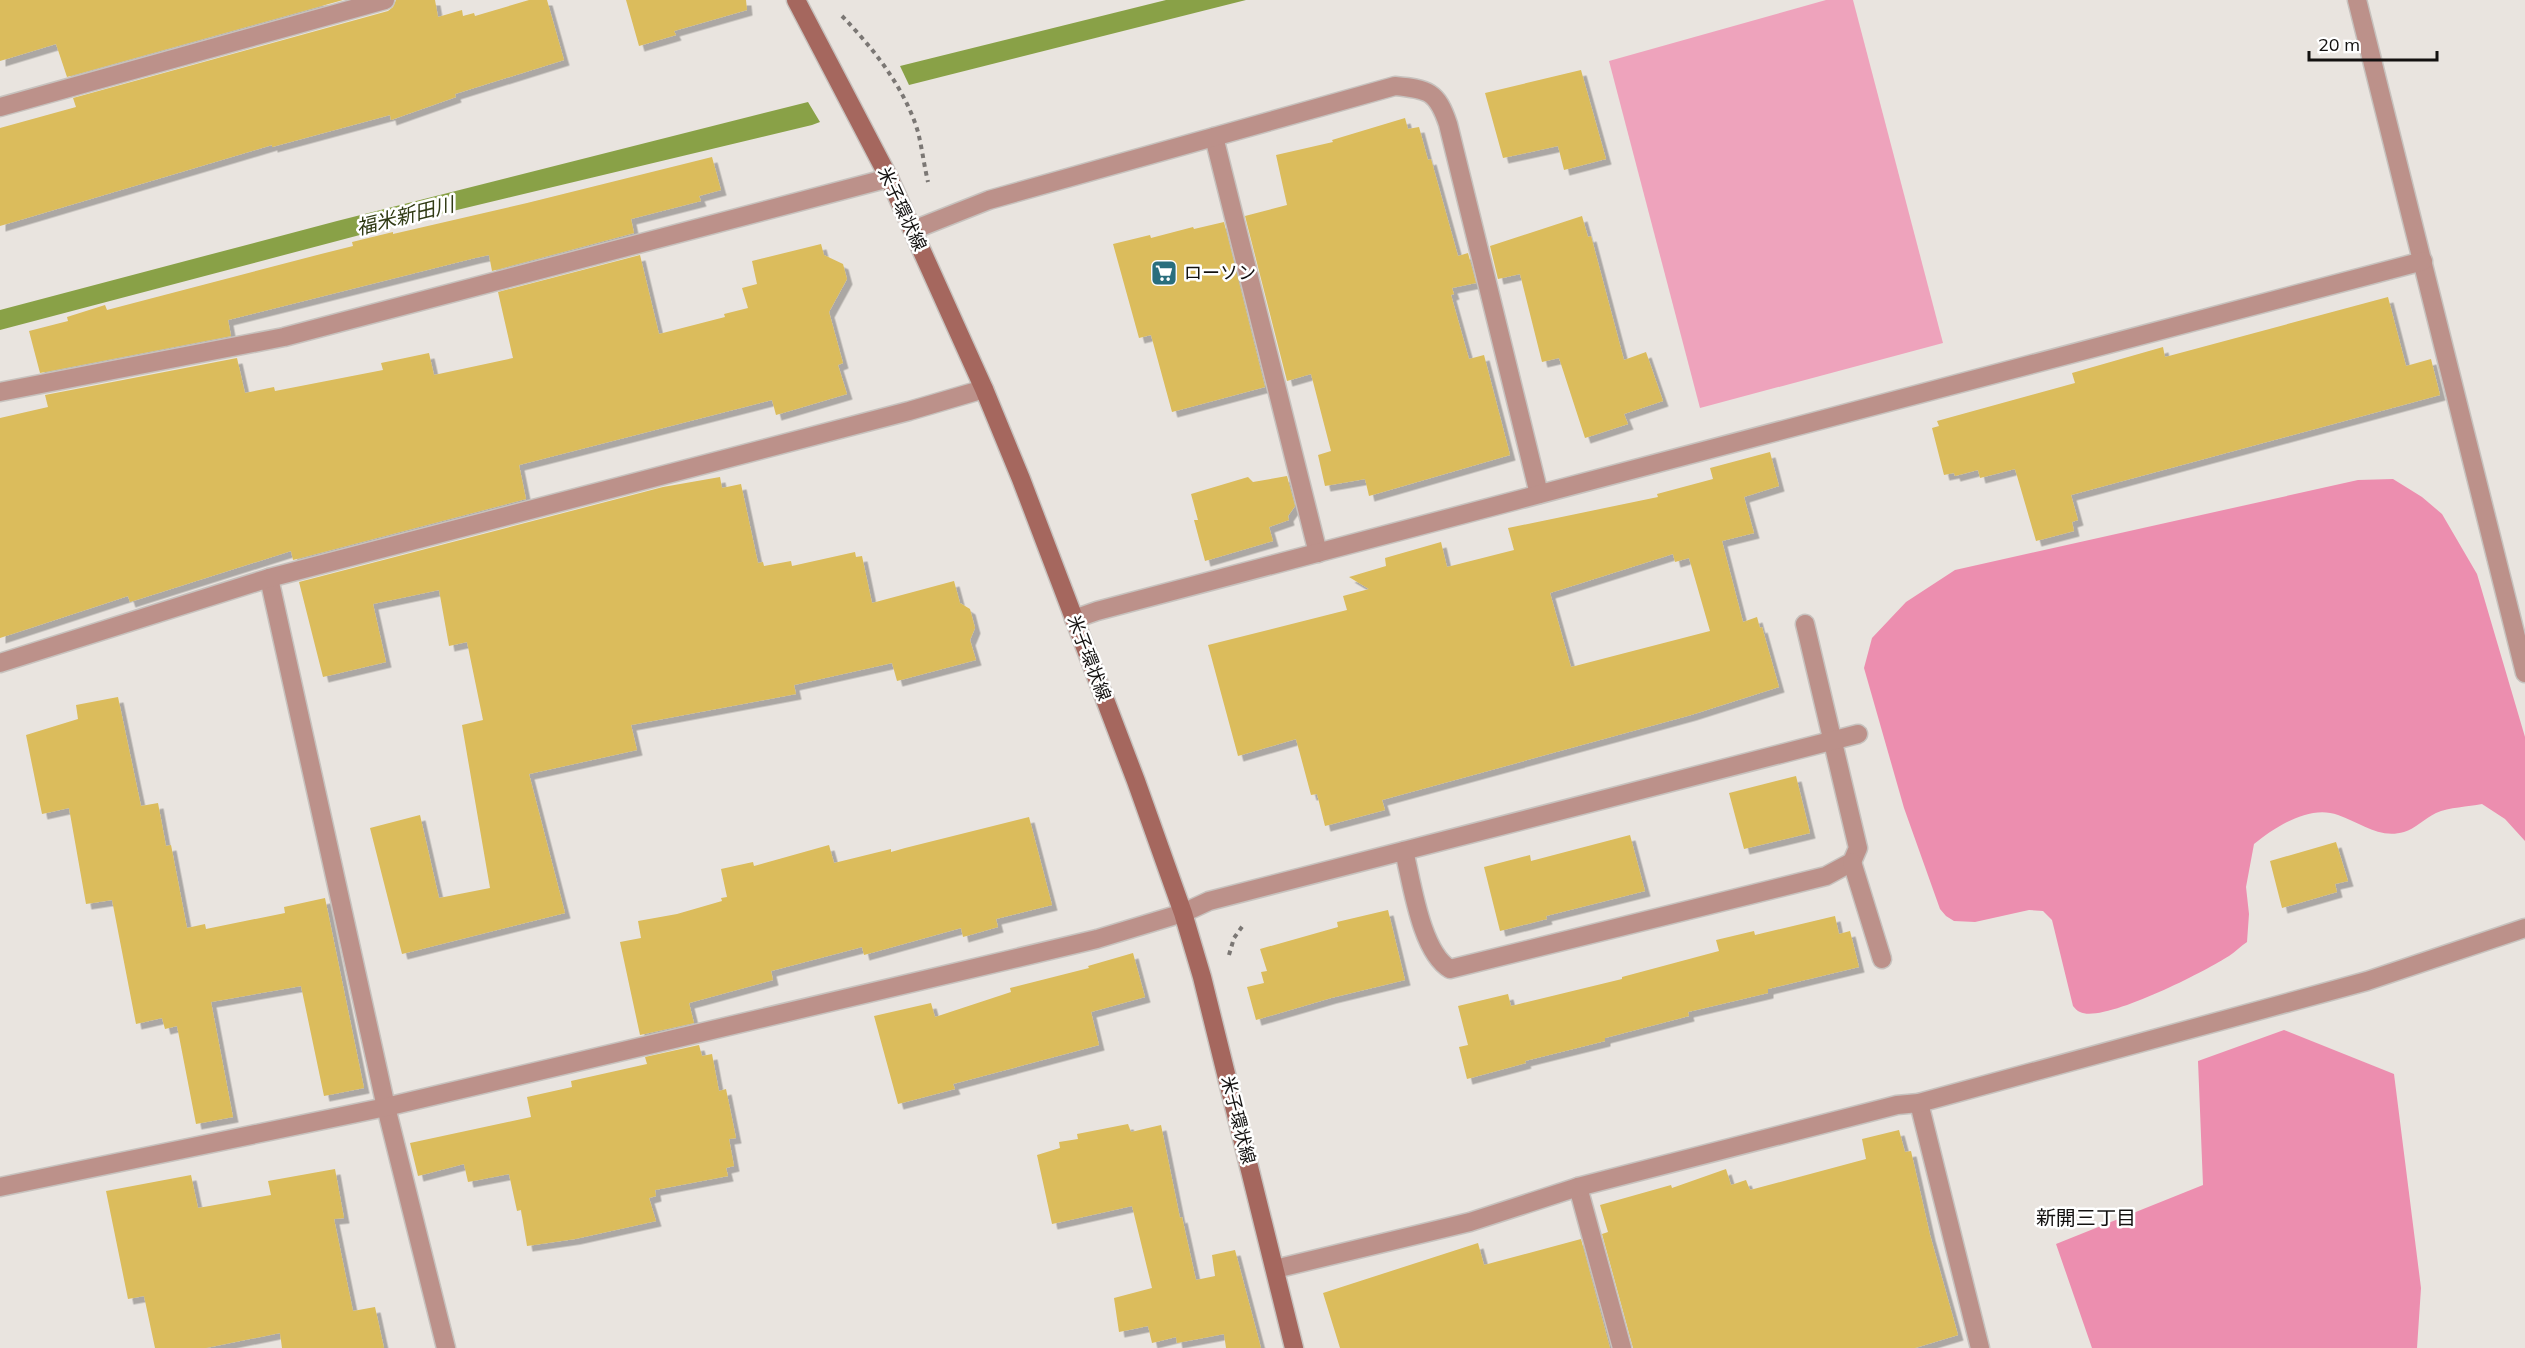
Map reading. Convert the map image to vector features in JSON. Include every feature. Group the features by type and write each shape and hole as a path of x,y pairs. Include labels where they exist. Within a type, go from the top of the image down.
{"main road":[{"name":"米子環状線","path":"796,0 889,178 913,230 984,389 1074,619 1182,913 1202,977 1294,1348"}],"street":[{"path":"0,107 385,0"},
{"path":"2357,0 2525,673"},
{"path":"913,230 988,200 1395,86 1414,87 1429,92 1442,105 1539,494"},
{"path":"1214,137 1318,553"},
{"path":"0,392 284,337 455,294 889,178"},
{"path":"1074,619 2423,261"},
{"path":"0,663 269,578 909,411 984,389"},
{"path":"269,578 386,1107 446,1348"},
{"path":"1404,851 1426,936 1441,964 1450,969 1826,876 1852,862 1858,848 1805,624"},
{"path":"0,1187 386,1107 1097,939 1182,913 1209,901 1858,734"},
{"path":"1852,862 1882,959"},
{"path":"1275,1269 1470,1222 1578,1187 1897,1105 1919,1103 2367,981 2525,928"},
{"path":"1919,1103 1980,1348"},
{"path":"1578,1187 1622,1348"}],"path":[{"path":"841,14 873,48 902,97 917,130 928,181"}],"shaded area":[{"path":"1826,0 1853,0 1943,343 1700,408 1609,61"},
{"path":"2393,479 2422,497 2442,514 2477,574 2525,737 2525,841 2505,819 2482,804 2441,811 2408,831 2395,834 2378,832 2327,812 2316,812 2293,819 2254,844 2246,887 2249,914 2247,942 2229,956 2178,983 2131,1004 2092,1014 2080,1012 2073,1006 2052,920 2043,911 2029,910 1975,922 1954,921 1946,916 1940,909 1904,808 1864,668 1872,638 1906,602 1955,570 2358,480"},
{"path":"2284,1030 2394,1074 2421,1288 2417,1348 2092,1348 2056,1244 2203,1185 2198,1061"}],"water":[{"path":"1166,0 1246,0 909,85 900,66"},
{"name":"福米新田川","path":"808,102 820,122 428,217 0,330 0,310 337,221"}],"building":[{"path":"0,0 343,0 67,77 56,44 0,61"},
{"path":"396,0 435,0 438,17 462,10 463,16 474,13 475,16 529,0 547,0 564,60 455,94 456,97 391,120 390,115 272,147 272,145 0,226 0,128 76,107 73,98 388,11"},
{"path":"626,0 746,0 747,10 674,31 676,35 639,46"},
{"path":"1581,70 1606,159 1564,170 1558,146 1503,158 1485,93"},
{"path":"1405,118 1408,129 1419,127 1428,160 1431,159 1458,256 1468,253 1476,283 1452,288 1454,294 1451,295 1469,359 1484,355 1510,455 1369,496 1365,479 1325,486 1318,455 1331,451 1311,374 1287,381 1245,216 1287,205 1276,155 1333,142 1332,140"},
{"path":"712,157 721,190 699,196 701,201 631,219 634,233 492,271 489,255 475,258 228,320 231,336 40,373 29,331 68,321 67,317 105,305 107,310 353,246 352,242 527,203"},
{"path":"1582,216 1588,237 1591,236 1624,360 1646,352 1663,401 1624,414 1628,424 1585,438 1559,358 1542,362 1520,274 1498,279 1490,246"},
{"path":"1224,222 1265,387 1172,412 1151,335 1139,338 1113,244"},
{"path":"821,244 824,255 843,264 847,279 829,312 843,363 838,365 847,394 776,415 772,400 519,465 526,499 293,560 291,551 130,602 128,596 0,638 0,418 48,407 45,395 237,358 245,393 274,387 275,391 383,370 381,363 429,353 434,375 513,358 498,292 640,255 659,334 725,317 724,314 748,308 742,288 757,284 752,261"},
{"path":"2388,297 2406,366 2431,359 2440,395 2071,495 2078,520 2072,522 2074,531 2036,541 2015,469 1980,478 1978,470 1955,476 1954,473 1944,475 1932,428 1939,426 1937,421 2075,383 2072,373 2163,347 2165,357"},
{"path":"1770,452 1779,486 1744,497 1754,533 1722,541 1743,622 1757,617 1779,687 1691,715 1382,800 1385,810 1325,826 1317,794 1311,795 1296,739 1238,756 1208,645 1347,610 1343,596 1369,589 1349,577 1386,566 1385,558 1441,542 1447,567 1514,550 1508,528 1658,497 1657,494 1713,479 1710,468","holes":["1673,554 1675,562 1689,558 1710,631 1571,667 1550,593"]},
{"path":"1287,476 1295,506 1288,516 1289,520 1269,527 1273,541 1205,561 1194,520 1198,520 1191,494 1248,477 1253,482"},
{"path":"720,477 722,488 741,484 758,563 763,562 764,566 791,561 792,566 855,552 856,557 862,556 872,603 954,581 960,603 970,609 975,628 970,640 976,660 897,681 892,663 794,685 796,694 631,725 637,750 529,774 565,913 402,954 370,828 420,815 439,898 490,888 462,725 483,720 467,642 449,646 439,590 373,604 386,662 323,677 299,582 663,487"},
{"path":"118,697 141,806 158,803 166,846 171,845 187,928 205,924 206,929 285,913 284,907 325,898 364,1088 324,1096 301,986 211,1002 233,1117 196,1124 177,1026 165,1029 162,1018 136,1024 112,900 86,904 69,808 42,814 26,735 78,719 76,705"},
{"path":"1796,776 1810,833 1744,849 1729,793"},
{"path":"1029,817 1052,905 996,919 998,927 963,937 961,928 864,955 862,947 771,971 773,980 689,1003 694,1023 640,1035 620,942 641,938 638,921 677,914 722,901 721,898 727,897 721,869 753,862 754,866 829,845 834,863 891,849 891,852"},
{"path":"1630,835 1645,891 1546,916 1547,919 1500,931 1484,867 1530,855 1531,861"},
{"path":"2336,842 2348,881 2335,884 2337,892 2282,908 2270,861"},
{"path":"1388,910 1405,980 1331,998 1256,1020 1247,987 1264,983 1261,972 1267,971 1260,949 1338,927 1337,922"},
{"path":"1835,916 1839,934 1850,931 1859,967 1768,989 1768,993 1688,1012 1689,1016 1467,1079 1459,1047 1468,1045 1458,1006 1508,994 1511,1006 1622,979 1622,977 1719,951 1716,940 1754,931 1755,935"},
{"path":"1133,953 1145,997 1091,1012 1099,1045 953,1084 955,1089 898,1104 874,1016 931,1003 935,1017 1011,992 1010,988 1089,968 1088,966"},
{"path":"699,1045 702,1056 712,1054 719,1091 726,1089 736,1138 729,1139 734,1166 726,1168 728,1176 655,1190 656,1196 649,1198 656,1221 575,1239 527,1246 521,1210 517,1211 509,1174 468,1182 464,1164 418,1176 410,1143 531,1117 527,1097 572,1087 571,1081 647,1064 645,1057"},
{"path":"1128,1124 1131,1132 1161,1125 1180,1218 1182,1217 1196,1280 1215,1276 1212,1255 1235,1250 1261,1348 1226,1348 1224,1334 1177,1343 1176,1337 1152,1343 1148,1326 1119,1332 1114,1298 1152,1288 1132,1206 1052,1224 1037,1155 1060,1148 1059,1142 1078,1139 1077,1134"},
{"path":"1899,1130 1905,1152 1911,1151 1930,1235 1958,1335 1915,1348 1633,1348 1602,1234 1608,1232 1600,1205 1671,1185 1672,1188 1726,1169 1731,1185 1746,1180 1750,1190 1866,1159 1862,1139"},
{"path":"335,1169 344,1218 334,1219 353,1311 375,1307 384,1348 282,1348 280,1333 206,1348 155,1348 144,1296 128,1299 106,1191 191,1175 198,1208 271,1195 268,1181"},
{"path":"1581,1239 1610,1348 1340,1348 1323,1293 1478,1243 1484,1265"}],"place":[{"name":"ローソン","path":"1164,273"}],"district":[{"name":"新開三丁目","path":"2086,1218"}]}
